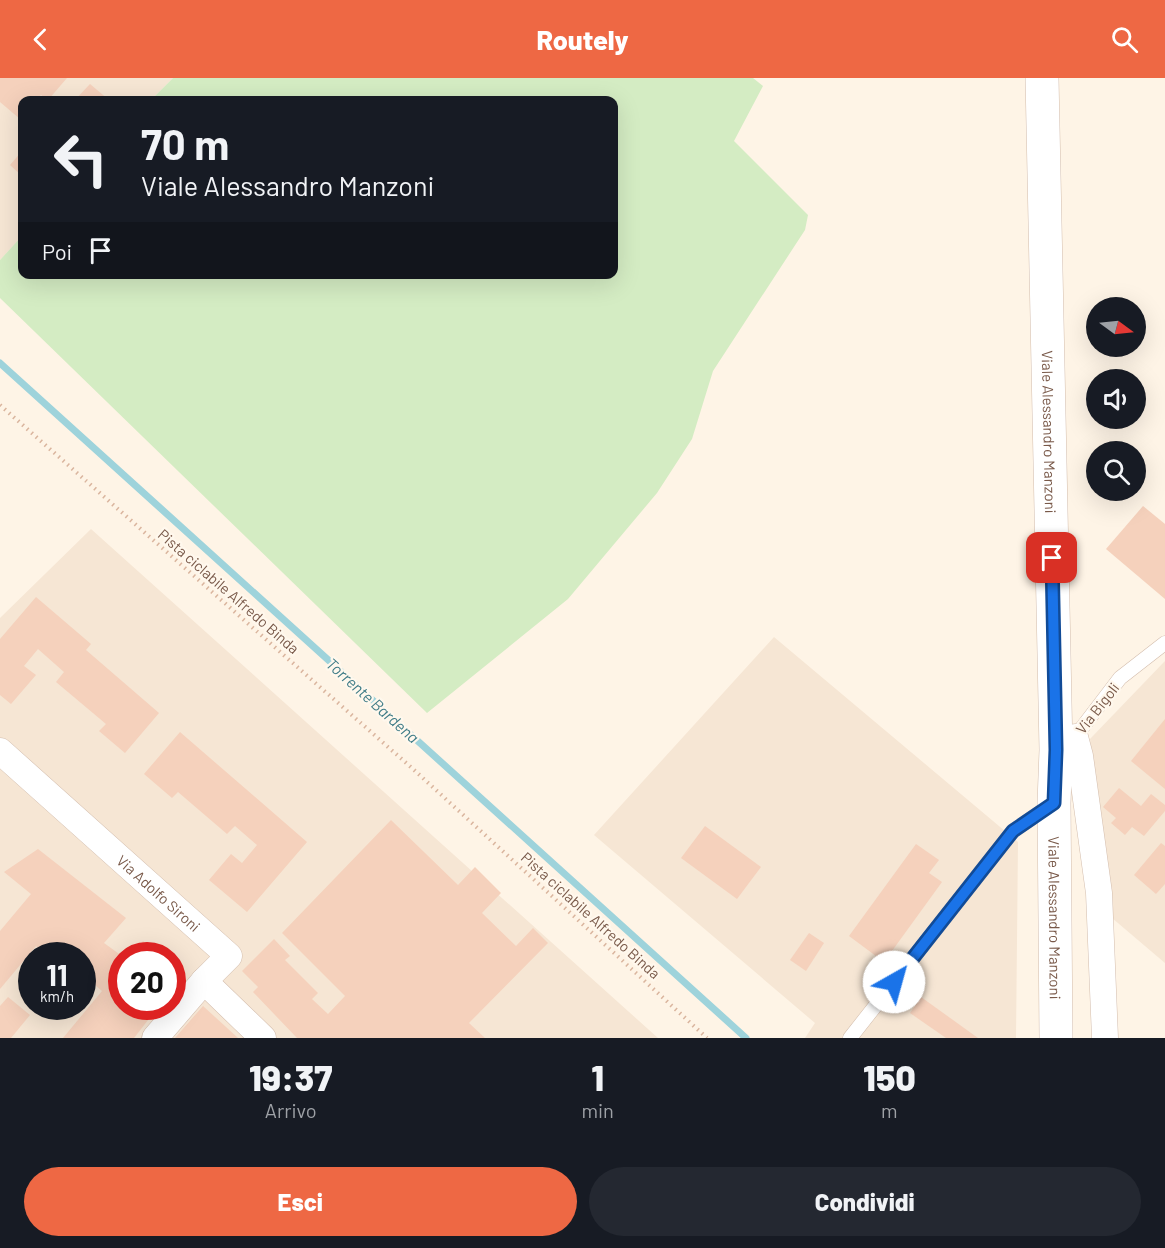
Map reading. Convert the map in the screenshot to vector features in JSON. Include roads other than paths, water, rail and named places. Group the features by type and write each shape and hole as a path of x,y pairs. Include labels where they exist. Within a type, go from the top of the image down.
{"street":[{"name":"Viale Alessandro Manzoni","path":"1042,78 1065,743 1054,803 1056,1038"},
{"path":"1065,743 1080,756 1099,893 1105,1038"},
{"name":"Via Adolfo Sironi","path":"0,751 229,956 204,981"},
{"path":"155,1038 204,981 263,1038"}],"lane":[{"name":"Via Bigoli","path":"1065,743 1120,678 1165,643"},
{"path":"850,1038 1013,831 1054,803"}],"waterway":[{"name":"Torrente Bardena","path":"0,363 746,1038"}]}
